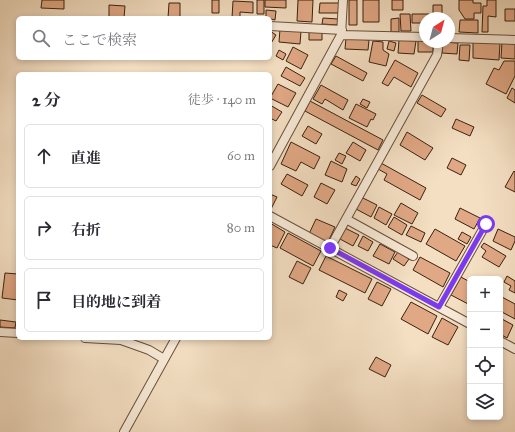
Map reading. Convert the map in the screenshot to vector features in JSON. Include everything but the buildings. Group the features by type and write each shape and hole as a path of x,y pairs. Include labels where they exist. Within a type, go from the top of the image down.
{"street":[{"path":"272,162 341,32 343,0"},
{"path":"272,26 419,37"},
{"path":"455,38 515,40"},
{"path":"330,248 437,55 438,48"},
{"path":"272,217 467,322"},
{"path":"346,219 413,256"},
{"path":"439,307 486,224"},
{"path":"0,332 16,333"},
{"path":"120,340 149,350 164,360"},
{"path":"124,432 175,340"},
{"path":"503,342 515,348"}],"route":[{"path":"330,248 439,307 486,224"}]}
